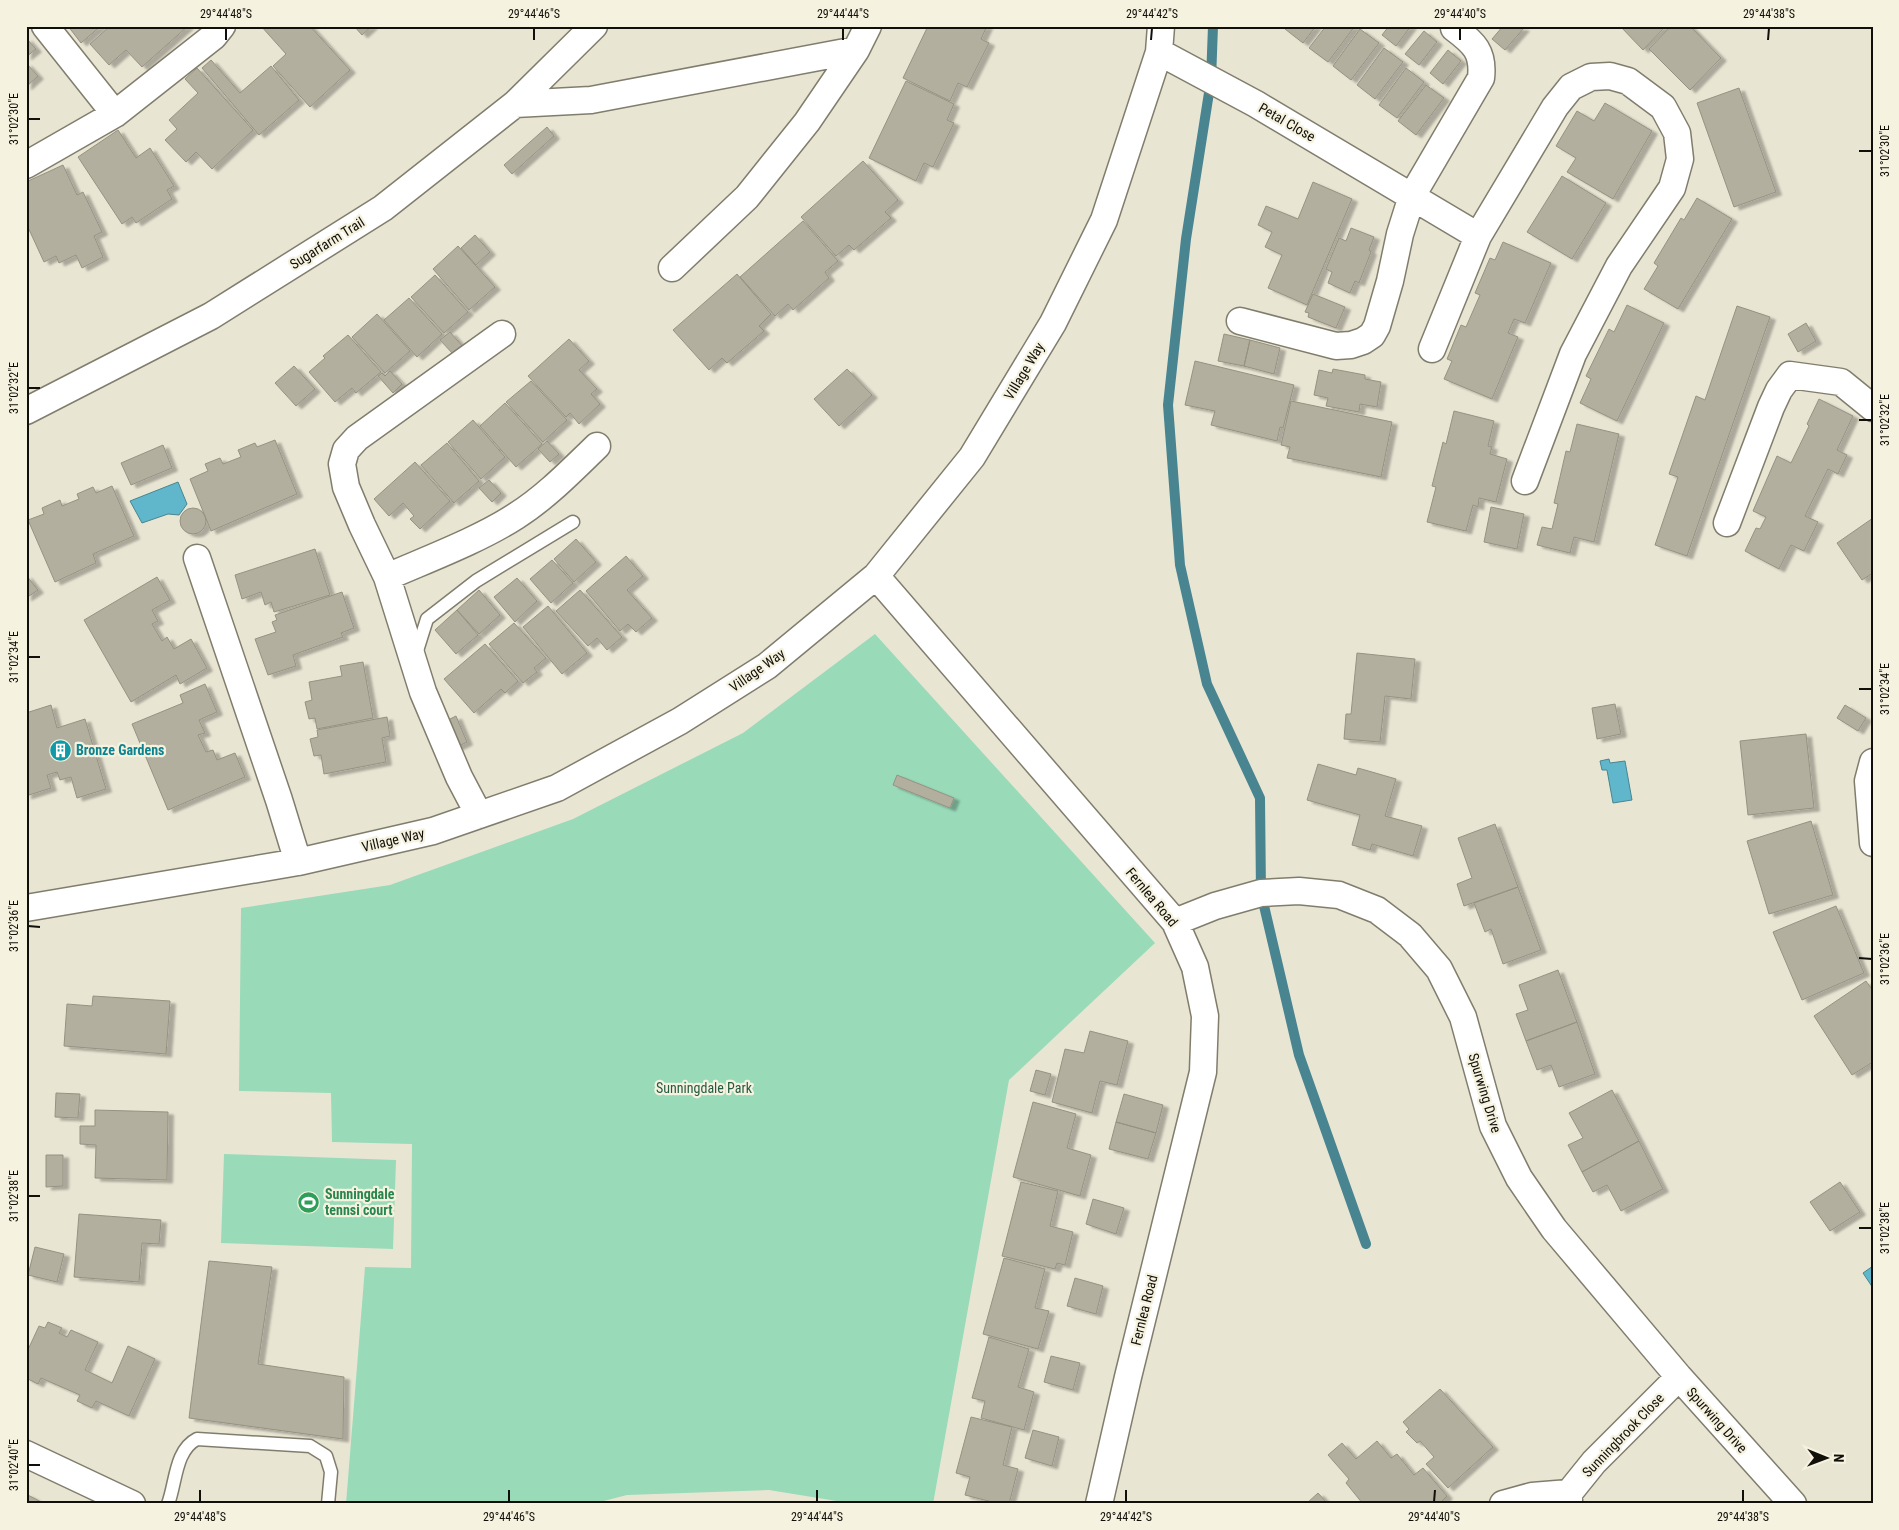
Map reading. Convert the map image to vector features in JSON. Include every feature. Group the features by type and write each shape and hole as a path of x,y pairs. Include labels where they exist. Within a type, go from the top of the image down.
{"street":[{"path":"45,26 115,114"},
{"path":"26,165 115,114 214,36 222,26"},
{"name":"Sugarfarm Trail","path":"26,411 211,316 382,208 515,104 594,26"},
{"path":"672,268 747,197 807,122 856,50 868,26"},
{"name":"Village Way","path":"26,908 298,862 433,830 557,788 680,721 767,666 876,576 972,456 1052,323 1104,220 1159,52 1161,26"},
{"path":"1240,321 1336,346 1352,345 1372,335 1377,326 1390,281 1400,234 1412,196 1480,78 1482,65 1479,52 1471,40 1454,28 1457,26"},
{"path":"515,104 591,100 856,50"},
{"name":"Petal Close","path":"1159,52 1256,104 1478,236"},
{"path":"1432,349 1478,236 1555,107 1572,87 1590,77 1610,76 1628,81 1663,107 1677,133 1679,150 1680,159 1672,188 1620,266 1574,354 1525,481"},
{"path":"478,815 442,738 424,692 387,577 346,487 342,464 346,450 357,438 502,334"},
{"path":"1727,522 1771,407 1790,375 1841,382 1873,408"},
{"path":"387,577 515,517 553,488 597,446"},
{"path":"197,558 279,800 298,862"},
{"name":"Fernlea Road","path":"876,576 1175,922 1195,967 1205,1016 1203,1072 1128,1377 1100,1504"},
{"path":"1873,762 1868,781 1873,843"},
{"name":"Spurwing Drive","path":"1175,922 1214,906 1261,893 1299,891 1339,895 1377,910 1410,935 1440,969 1462,1017 1493,1126 1519,1178 1554,1229 1679,1377 1793,1504"},
{"name":"Sunningbrook Close","path":"1503,1504 1532,1496 1569,1499 1594,1462 1679,1377"},
{"path":"26,1454 132,1504"}],"lane":[{"path":"414,661 427,619 476,581 572,522"},
{"path":"168,1504 183,1450 190,1442 197,1438 310,1446 326,1456 331,1472 328,1504"}],"green space":[{"name":"Sunningdale Park","path":"875,634 1155,943 1009,1080 933,1504 855,1504 769,1490 627,1495 592,1504 346,1504 365,1267 411,1268 412,1144 332,1142 331,1093 239,1091 241,908 390,885 573,819 743,733"},
{"name":"Sunningdale tennsi court","path":"224,1154 396,1160 393,1249 221,1243"}],"water":[{"path":"178,482 187,504 179,515 168,514 142,523 130,501"},
{"path":"1609,759 1610,763 1625,761 1632,800 1613,803 1607,770 1602,770 1600,761"},
{"path":"1873,1266 1873,1288 1863,1273"}],"building":[{"path":"68,26 101,26 81,43"},
{"path":"110,26 188,26 142,67 126,50 109,65 90,44"},
{"path":"261,26 310,26 350,70 310,107 273,66 286,54"},
{"path":"354,26 372,26 362,35"},
{"path":"928,26 987,26 981,39 989,43 967,87 958,83 950,101 903,78"},
{"path":"1287,26 1316,26 1303,43 1285,29"},
{"path":"1326,26 1355,26 1328,62 1309,48"},
{"path":"1389,26 1411,26 1396,46 1382,35"},
{"path":"1503,26 1524,28 1505,50 1492,39"},
{"path":"1620,26 1666,26 1643,50"},
{"path":"1671,26 1690,26 1721,58 1690,90 1649,49"},
{"path":"1360,29 1379,43 1351,80 1333,66"},
{"path":"1424,31 1437,42 1419,65 1405,54"},
{"path":"26,38 36,49 26,57"},
{"path":"1384,48 1403,62 1375,99 1357,85"},
{"path":"1448,50 1461,61 1443,84 1430,73"},
{"path":"211,60 240,93 271,66 299,100 259,135 202,68"},
{"path":"26,63 38,76 26,87"},
{"path":"197,68 253,130 212,169 196,152 186,162 165,140 177,129 169,120 198,93 185,79"},
{"path":"1406,68 1424,82 1397,118 1379,105"},
{"path":"906,81 954,104 947,120 954,123 933,167 924,163 916,181 869,158"},
{"path":"1426,85 1444,98 1416,135 1398,121"},
{"path":"1739,88 1776,192 1734,207 1697,103"},
{"path":"1605,103 1652,131 1613,199 1567,172 1576,158 1556,146 1577,111 1594,121"},
{"path":"547,127 554,136 512,174 504,165"},
{"path":"118,130 136,158 150,148 174,186 167,190 172,199 136,223 132,217 122,224 78,157"},
{"path":"863,161 898,200 885,212 891,218 854,250 849,245 836,256 801,217"},
{"path":"63,165 77,195 83,192 102,232 94,236 103,257 82,268 76,255 59,263 56,256 44,262 26,223 26,182"},
{"path":"1562,176 1606,203 1572,259 1527,232"},
{"path":"1313,182 1352,199 1307,305 1268,288 1282,255 1265,247 1272,232 1258,225 1266,206 1298,219"},
{"path":"1697,198 1732,219 1678,309 1644,289 1658,266 1654,263 1681,218 1684,220"},
{"path":"803,221 838,261 825,272 829,278 793,310 788,304 775,316 740,277"},
{"path":"1351,228 1374,237 1369,250 1371,252 1359,283 1355,281 1350,293 1328,283 1332,272 1326,269 1339,238 1346,241"},
{"path":"475,235 490,252 476,265 461,248"},
{"path":"1503,242 1551,263 1525,323 1514,319 1508,333 1518,337 1492,399 1444,379 1452,361 1447,359 1461,325 1466,327 1480,295 1475,293 1490,258 1495,260"},
{"path":"458,246 495,287 469,310 433,269"},
{"path":"737,274 771,314 759,326 764,331 727,363 722,358 709,370 673,330"},
{"path":"435,275 468,312 444,333 411,297"},
{"path":"1313,294 1345,307 1336,328 1308,317 1309,313 1305,312"},
{"path":"409,298 442,334 417,357 384,320"},
{"path":"1627,305 1664,323 1617,421 1580,403 1591,379 1586,376 1609,329 1614,332"},
{"path":"1737,306 1770,317 1687,556 1655,545 1678,477 1669,474 1696,396 1705,400"},
{"path":"377,314 410,351 385,373 352,337"},
{"path":"1806,323 1816,341 1798,352 1788,334"},
{"path":"450,332 464,348 454,355 440,340"},
{"path":"1224,334 1250,340 1244,366 1218,361"},
{"path":"348,335 381,372 356,393 352,388 335,402 309,372 325,358 323,356"},
{"path":"569,339 589,361 579,370 597,389 591,394 600,404 579,424 570,413 566,417 528,376"},
{"path":"1250,340 1280,348 1274,374 1244,366"},
{"path":"1195,361 1294,385 1283,428 1280,427 1277,441 1211,425 1215,411 1185,405"},
{"path":"294,366 315,389 296,406 275,383"},
{"path":"847,369 872,395 839,426 814,399"},
{"path":"1333,369 1365,375 1365,379 1381,382 1377,407 1360,404 1359,412 1326,406 1328,398 1314,395 1319,370 1332,373"},
{"path":"390,371 402,384 393,393 378,376 382,373 385,376"},
{"path":"531,381 567,420 543,442 506,402"},
{"path":"1819,399 1853,416 1837,450 1847,455 1838,474 1828,469 1805,516 1818,522 1804,551 1791,545 1779,569 1745,551 1756,528 1760,529 1766,517 1753,511 1777,456 1791,463 1809,426 1807,424"},
{"path":"1291,401 1392,422 1381,477 1287,458 1290,447 1281,445"},
{"path":"505,403 542,444 516,467 480,426"},
{"path":"1454,411 1494,421 1488,446 1492,447 1490,454 1507,459 1496,502 1479,498 1478,507 1473,505 1466,531 1427,522 1436,487 1432,486 1443,442 1446,444"},
{"path":"473,420 505,457 481,479 448,442"},
{"path":"1577,424 1619,434 1594,542 1574,537 1570,553 1537,545 1542,527 1552,529 1558,504 1554,503 1566,451 1570,452"},
{"path":"275,440 297,494 211,531 190,479 208,471 205,464 220,458 223,464 241,457 238,450 255,443 257,447"},
{"path":"547,441 559,454 550,462 538,449"},
{"path":"447,443 479,481 454,503 421,465"},
{"path":"163,445 172,468 131,485 121,463"},
{"path":"415,462 450,501 420,529 410,519 414,516 403,503 389,516 374,499"},
{"path":"489,480 501,493 492,502 479,488"},
{"path":"112,486 134,536 93,554 96,563 55,582 28,520 44,514 42,508 60,500 62,506 79,499 77,494 93,487 96,493"},
{"path":"1491,507 1524,514 1517,549 1484,542"},
{"path":"193,508 202,512 206,521 202,530 193,534 184,530 180,521 184,512"},
{"path":"1873,518 1873,573 1862,580 1837,543"},
{"path":"576,539 596,562 574,582 554,559"},
{"path":"315,549 330,595 274,612 271,602 265,605 261,592 242,599 235,575"},
{"path":"626,556 643,576 627,590 652,618 636,632 628,624 620,631 586,591"},
{"path":"552,560 573,583 551,603 530,579"},
{"path":"26,575 38,590 26,598"},
{"path":"157,577 170,600 152,610 158,621 152,624 162,641 167,637 174,649 191,639 207,668 180,684 176,675 131,702 84,620"},
{"path":"517,578 537,601 515,622 494,597"},
{"path":"479,590 500,615 479,634 457,610"},
{"path":"580,590 622,637 607,650 597,638 588,646 556,611"},
{"path":"342,592 354,628 341,633 343,637 293,655 296,666 268,675 255,639 276,632 272,622 277,620 275,615"},
{"path":"548,606 587,653 562,674 523,627"},
{"path":"457,610 478,635 456,654 435,630"},
{"path":"514,623 546,658 534,668 537,672 523,683 489,644"},
{"path":"485,644 518,681 505,693 501,689 474,713 444,679"},
{"path":"1357,653 1415,659 1411,699 1385,696 1380,742 1344,739 1346,714 1351,714"},
{"path":"363,662 373,718 317,729 315,718 309,719 305,702 312,700 309,682 342,676 340,666"},
{"path":"205,684 217,712 199,720 205,733 198,735 206,752 213,750 217,760 235,753 245,777 168,810 132,724 183,703 180,695"},
{"path":"1615,704 1621,734 1597,739 1592,708"},
{"name":"Bronze Gardens","path":"51,705 57,728 85,719 106,789 77,798 71,777 60,780 57,772 47,775 51,788 26,796 26,713"},
{"path":"1845,705 1866,718 1858,731 1837,718"},
{"path":"456,716 467,742 455,748 444,722"},
{"path":"387,717 390,736 382,738 386,762 324,774 321,755 314,756 310,739 318,737 317,730"},
{"path":"1806,734 1814,808 1748,815 1740,741"},
{"path":"1318,764 1356,775 1358,768 1396,779 1385,816 1422,826 1413,856 1372,844 1370,850 1352,845 1360,815 1307,800"},
{"path":"897,775 954,798 950,808 893,785"},
{"path":"1811,821 1833,895 1769,914 1747,841"},
{"path":"1495,824 1518,887 1464,906 1457,884 1472,878 1458,838"},
{"path":"1518,887 1541,950 1503,964 1491,929 1485,932 1474,903"},
{"path":"1836,906 1864,973 1802,1000 1773,932"},
{"path":"1558,970 1577,1022 1526,1041 1516,1014 1528,1010 1519,985"},
{"path":"1866,981 1873,991 1873,1062 1852,1075 1814,1016"},
{"path":"93,996 170,1001 166,1054 64,1046 67,1004 92,1006"},
{"path":"1577,1022 1595,1074 1559,1087 1551,1065 1537,1070 1526,1041"},
{"path":"1090,1031 1128,1041 1117,1085 1100,1081 1092,1113 1052,1102 1065,1049 1084,1053"},
{"path":"1036,1070 1051,1074 1045,1095 1030,1091"},
{"path":"1612,1090 1639,1141 1582,1172 1568,1145 1583,1138 1569,1113"},
{"path":"56,1093 80,1094 78,1118 55,1117"},
{"path":"1124,1094 1163,1105 1156,1133 1116,1122"},
{"path":"1033,1102 1076,1114 1067,1148 1091,1155 1080,1196 1013,1177"},
{"path":"95,1110 168,1112 167,1180 95,1178 96,1145 80,1144 80,1126 95,1126"},
{"path":"1116,1122 1156,1133 1148,1159 1109,1149"},
{"path":"1639,1141 1663,1189 1621,1211 1607,1185 1593,1192 1582,1172"},
{"path":"46,1155 63,1155 63,1186 46,1187"},
{"path":"1021,1182 1058,1191 1050,1226 1073,1232 1065,1265 1057,1263 1055,1269 1002,1256"},
{"path":"1840,1182 1860,1212 1830,1231 1810,1202"},
{"path":"1093,1199 1124,1208 1116,1234 1086,1224"},
{"path":"79,1214 161,1220 159,1244 142,1243 139,1282 74,1277"},
{"path":"35,1247 64,1254 57,1282 28,1275"},
{"path":"1004,1258 1045,1269 1035,1308 1049,1311 1038,1349 983,1334"},
{"path":"209,1261 272,1267 258,1364 344,1377 343,1439 189,1418"},
{"path":"1075,1278 1103,1286 1096,1314 1067,1306"},
{"path":"48,1322 62,1328 59,1333 67,1337 71,1330 98,1342 85,1370 112,1383 128,1346 155,1359 129,1416 96,1401 92,1408 77,1401 80,1395 41,1378 38,1384 26,1378 28,1371 26,1370 26,1354 39,1326 45,1328"},
{"path":"989,1337 1029,1349 1018,1387 1034,1392 1024,1430 981,1418 985,1401 972,1398"},
{"path":"1051,1356 1080,1363 1073,1390 1044,1382"},
{"path":"1440,1389 1493,1447 1448,1488 1426,1464 1434,1457 1420,1441 1417,1443 1406,1432 1409,1429 1403,1422"},
{"path":"971,1417 1012,1427 1003,1465 1018,1469 1009,1504 1000,1504 965,1495 970,1477 956,1473"},
{"path":"1033,1430 1059,1437 1052,1466 1025,1458"},
{"path":"1377,1441 1391,1458 1397,1454 1414,1475 1423,1468 1447,1496 1439,1504 1363,1504 1346,1483 1349,1479 1328,1455 1342,1443 1356,1459"},
{"path":"1318,1493 1328,1504 1306,1504"},
{"path":"26,1494 45,1504 26,1504"}],"waterway":[{"path":"1213,26 1211,80 1186,239 1168,405 1180,565 1207,684 1260,798 1261,893 1299,1055 1366,1244"}],"place":[{"name":"Bronze Gardens","path":"60,750"},
{"name":"Sunningdale tennsi court","path":"309,1202"}]}
